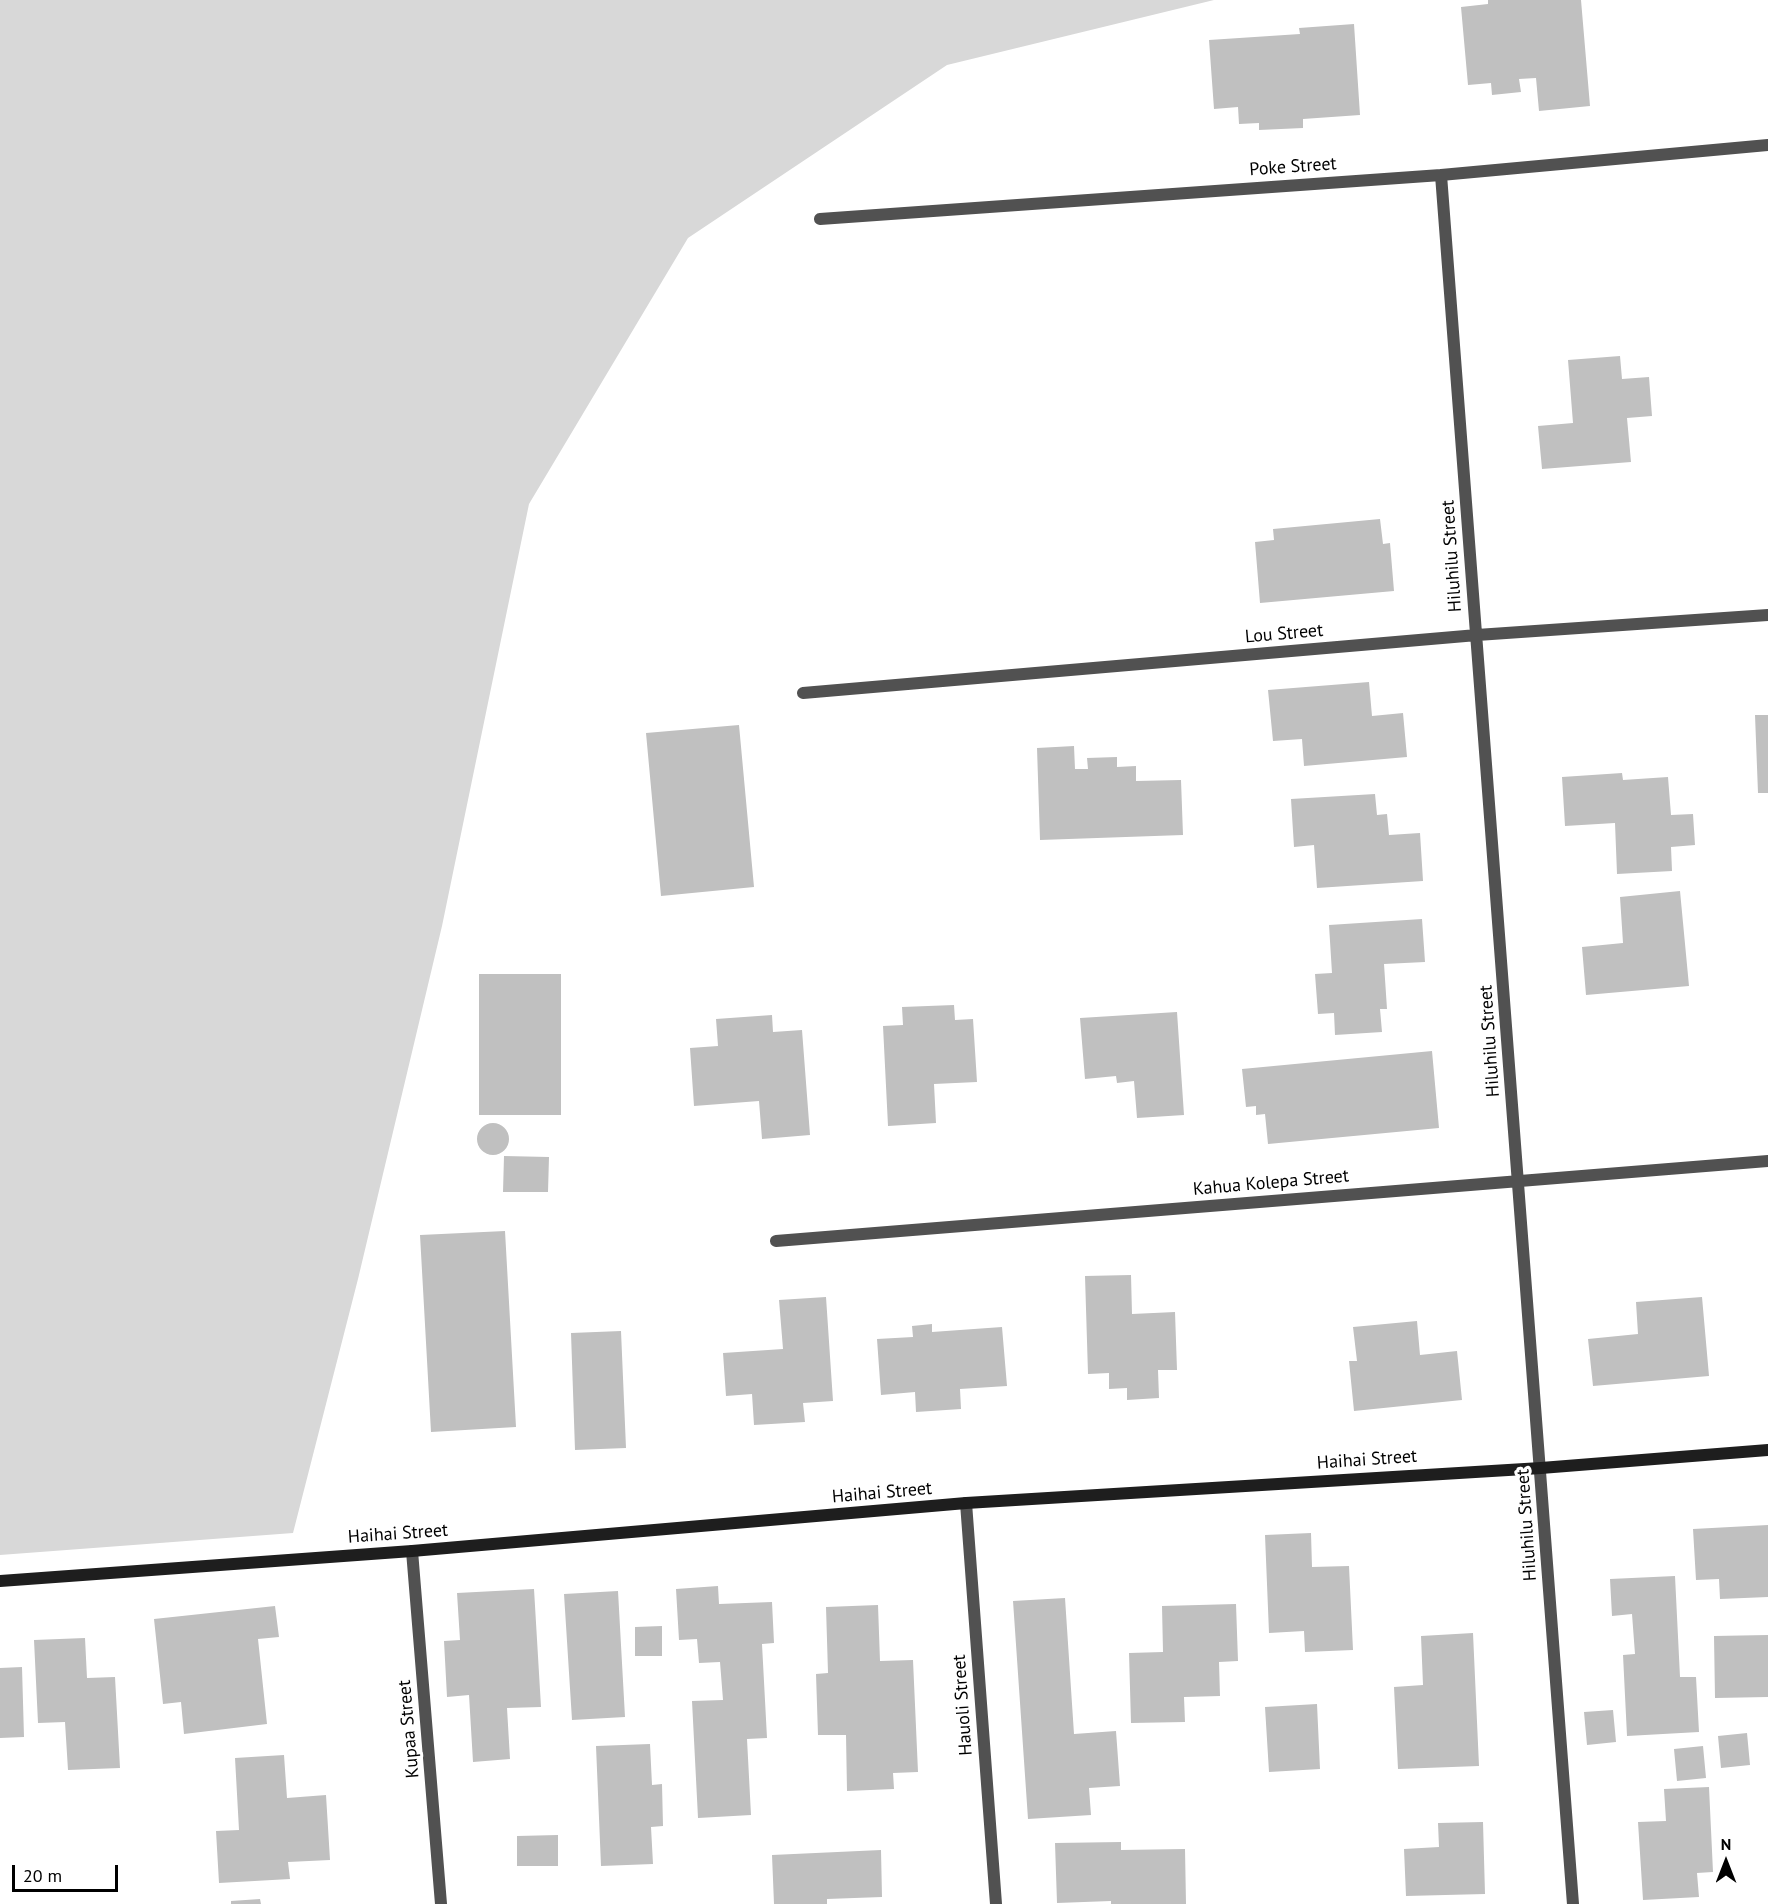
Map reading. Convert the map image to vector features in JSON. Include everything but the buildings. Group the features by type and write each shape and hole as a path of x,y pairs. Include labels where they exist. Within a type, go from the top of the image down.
{"street":[{"name":"Poke Street","path":"820,219 1441,174 1768,145"},
{"name":"Hiluhilu Street","path":"1441,174 1573,1904"},
{"name":"Lou Street","path":"803,693 1477,635 1768,615"},
{"name":"Kahua Kolepa Street","path":"776,1241 1768,1161"},
{"name":"Haihai Street","path":"0,1581 412,1551 966,1503 1541,1468 1768,1450"},
{"name":"Hauoli Street","path":"966,1503 996,1904"},
{"name":"Kupaa Street","path":"412,1551 441,1904"}],"shaded area":[{"path":"0,0 1214,0 947,65 688,238 529,504 442,926 358,1279 293,1533 0,1555"}]}
